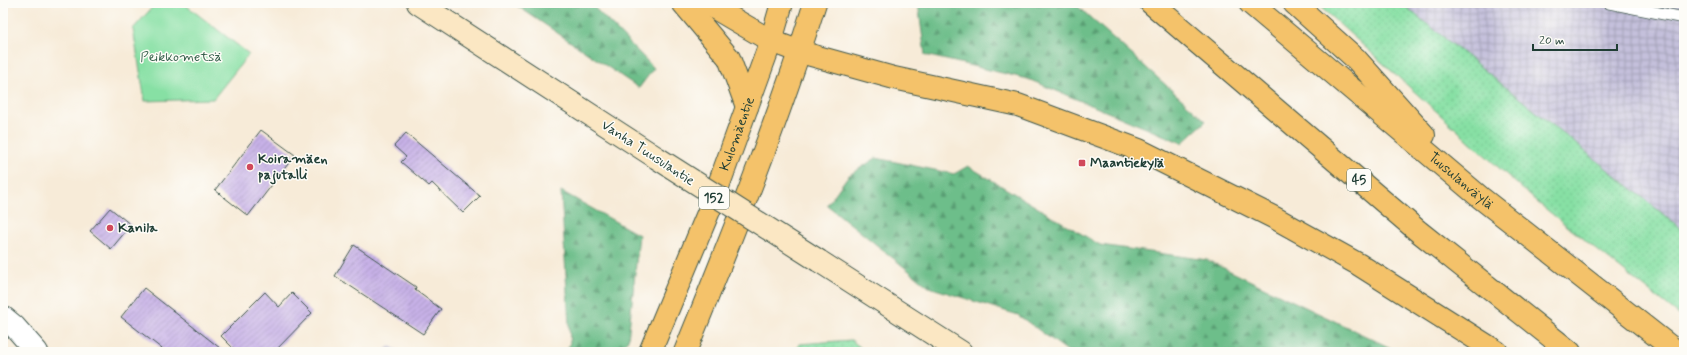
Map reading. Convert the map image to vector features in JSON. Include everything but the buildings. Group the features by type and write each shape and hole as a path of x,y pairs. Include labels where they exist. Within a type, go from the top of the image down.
{"main road":[{"name":"Vanha Tuusulantie","path":"418,3 961,352"},
{"path":"683,3 729,58 747,106"},
{"path":"706,3 771,41 800,52 894,78 1018,105 1139,150 1275,218 1358,264 1497,352"},
{"name":"Kulomäentie","path":"650,352 711,206 771,41 782,3"},
{"name":"152","path":"685,352 714,282 800,52 815,3"},
{"name":"45","path":"1151,3 1418,231 1570,352"},
{"name":"Tuusulanväylä","path":"1250,3 1481,198 1677,352"},
{"path":"1294,3 1356,59 1481,198"}],"street":[{"path":"3,317 14,326 37,352"}],"lane":[{"path":"1609,3 1684,18"}],"shaded area":[{"path":"1401,3 1684,3 1684,231 1407,9"},
{"path":"390,346 402,352 381,352"}],"green space":[{"name":"Peikkometsä","path":"156,3 183,3 249,54 213,99 145,101 133,29"},
{"path":"513,3 590,3 654,68 639,88"},
{"path":"918,3 1074,3 1206,121 1182,143 1028,79 925,55"},
{"path":"1316,3 1401,3 1684,231 1684,319 1537,202"},
{"path":"876,158 954,174 968,166 1100,245 1207,260 1399,352 1069,352 1018,315 929,287 827,205 848,176"},
{"path":"561,191 639,235 628,340 615,352 567,352 570,342"},
{"path":"851,340 866,352 795,352 799,344"}],"place":[{"name":"Maantiekylä","path":"1082,163"},
{"name":"Koiramäen pajutalli","path":"250,167"},
{"name":"Kanila","path":"110,228"}]}
